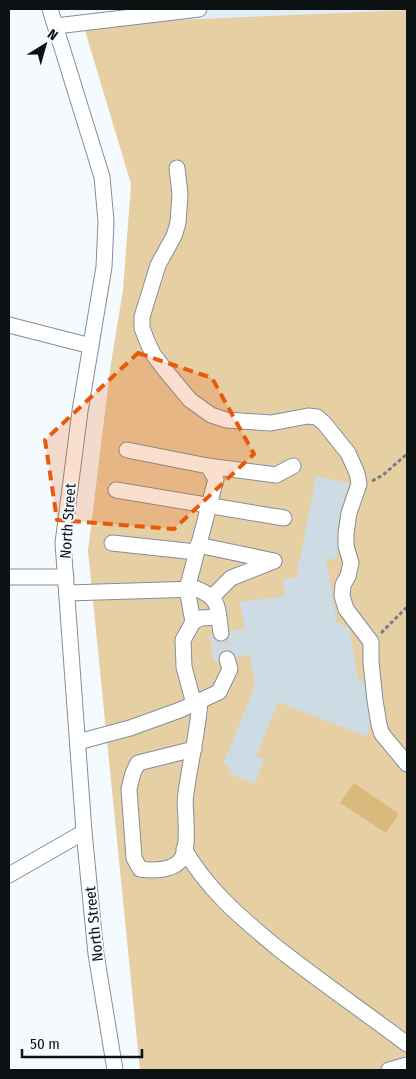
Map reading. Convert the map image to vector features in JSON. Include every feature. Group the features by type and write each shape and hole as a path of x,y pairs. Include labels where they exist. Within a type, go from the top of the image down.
{"street":[{"name":"North Street","path":"50,9 102,177 106,222 104,266 80,411 64,543 84,832 96,954 115,1070"},
{"path":"56,26 199,9"},
{"path":"177,168 180,194 178,223 174,236 158,265 142,317 142,328 153,354 165,370 190,400 211,415 226,420 271,423 308,416 317,418 324,423 348,453 357,472 359,484 349,513 346,546 351,563 348,576 342,585 342,596 346,610 371,642 371,662 379,725 382,734 407,764"},
{"path":"9,326 91,346"},
{"path":"127,450 208,466 276,474 293,466"},
{"path":"193,622 187,589 216,479 208,466"},
{"path":"116,490 284,518"},
{"path":"112,543 197,549 274,560 231,578 212,597"},
{"path":"9,578 66,577"},
{"path":"67,593 197,589 212,597 217,604 221,633"},
{"path":"194,749 138,763 132,773 129,789 134,858 140,869 172,867 182,859 186,841 185,795 198,729 197,702 184,667 183,640 193,622 201,618 218,617"},
{"path":"78,742 130,728 180,710 219,692 230,669 227,659"},
{"path":"9,875 84,832"},
{"path":"184,849 196,870 235,913 298,964 407,1044"},
{"path":"388,1070 407,1065"}],"path":[{"path":"359,484 370,482 383,475 407,454"},
{"path":"371,642 407,607"}],"highlighted area":[{"path":"138,353 212,378 254,454 174,529 57,520 45,440"}],"shaded area":[{"path":"129,9 407,9 407,10 131,22"},
{"path":"407,10 407,1070 140,1070 88,551 111,363 123,290 131,184 83,24"},
{"path":"354,783 399,814 386,833 340,803"}],"building":[{"path":"316,476 349,483 340,512 336,560 326,558 337,623 349,628 358,679 364,682 370,726 366,736 278,702 256,756 264,760 254,784 228,773 230,767 223,764 255,686 250,654 236,657 233,652 225,650 220,653 218,661 214,661 210,635 212,634 217,641 223,642 229,637 230,631 245,629 240,602 285,596 283,579 298,577 297,566 299,565"}],"tunnel":[{"path":"221,633 227,659"}]}
